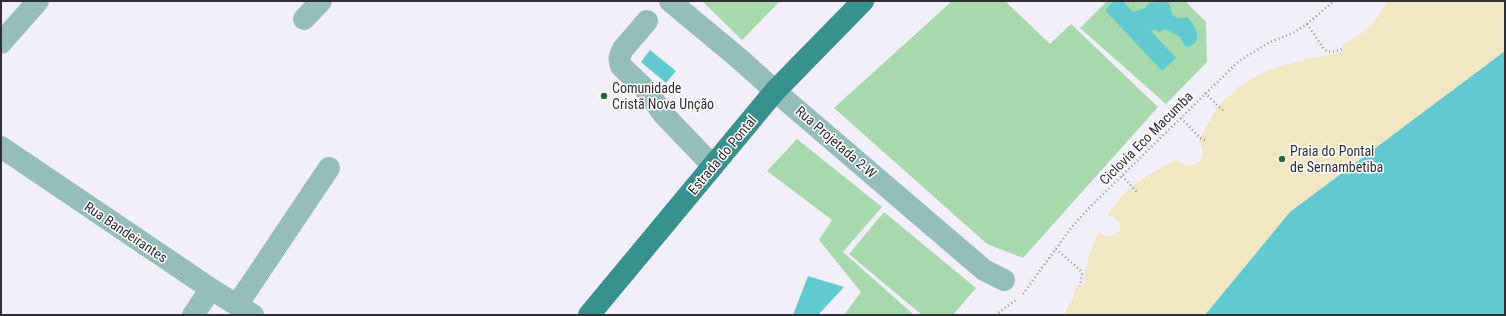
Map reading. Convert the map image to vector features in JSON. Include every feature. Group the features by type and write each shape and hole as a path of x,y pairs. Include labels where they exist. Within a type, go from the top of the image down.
{"main road":[{"name":"Estrada do Pontal","path":"589,315 775,91 863,1"}],"street":[{"path":"1,43 38,1"},
{"path":"304,19 321,1"},
{"name":"Rua Projetada 2-W","path":"670,1 742,60 775,91 984,270 1004,280"},
{"path":"647,21 623,49 620,54 619,62 621,66 646,90 664,115 713,166"},
{"name":"Rua Bandeirantes","path":"1,147 211,289 245,310"},
{"path":"245,310 329,168"},
{"path":"193,315 211,289"}],"path":[{"name":"Ciclovia Eco Macumba","path":"995,315 1025,292 1071,228 1239,61 1270,42 1293,33 1307,24 1334,1"},
{"path":"1307,24 1326,51 1329,52 1343,49"},
{"path":"1205,94 1224,110"},
{"path":"1180,118 1200,138 1207,141"},
{"path":"1122,176 1137,192"},
{"path":"1056,249 1080,270 1082,274 1080,286"}],"green space":[{"path":"702,1 780,1 742,40"},
{"path":"952,1 1005,1 1050,44 1071,24 1158,107 1023,258 987,244 834,108"},
{"path":"1107,1 1185,1 1206,22 1207,62 1166,104 1080,28"},
{"path":"797,139 882,207 843,252 914,315 844,315 861,292 819,240 832,220 767,171"},
{"path":"884,212 976,288 953,315 922,315 849,254"}],"sand":[{"name":"Praia do Pontal de Sernambetiba","path":"1387,1 1505,1 1505,51 1290,212 1205,315 1064,315 1073,298 1076,285 1083,286 1090,251 1099,231 1104,235 1112,236 1120,230 1120,224 1114,217 1108,215 1122,196 1146,176 1176,160 1183,164 1189,165 1199,162 1202,156 1202,148 1199,140 1214,112 1225,99 1254,77 1268,71 1297,61 1344,52 1342,45 1356,37 1374,22"}],"water":[{"path":"1114,1 1123,1 1133,12 1145,8 1149,3 1167,1 1172,14 1177,18 1188,18 1191,21 1196,30 1197,38 1192,45 1187,47 1184,45 1180,37 1165,29 1159,32 1155,29 1151,31 1176,58 1162,71 1105,10"},
{"path":"650,50 676,71 666,83 641,62"},
{"path":"1505,51 1505,315 1205,315 1290,212"},
{"path":"808,276 844,287 818,315 793,315"}],"place":[{"name":"Comunidade Cristã Nova Unção","path":"604,96"},
{"name":"Praia do Pontal de Sernambetiba","path":"1282,159"}]}
